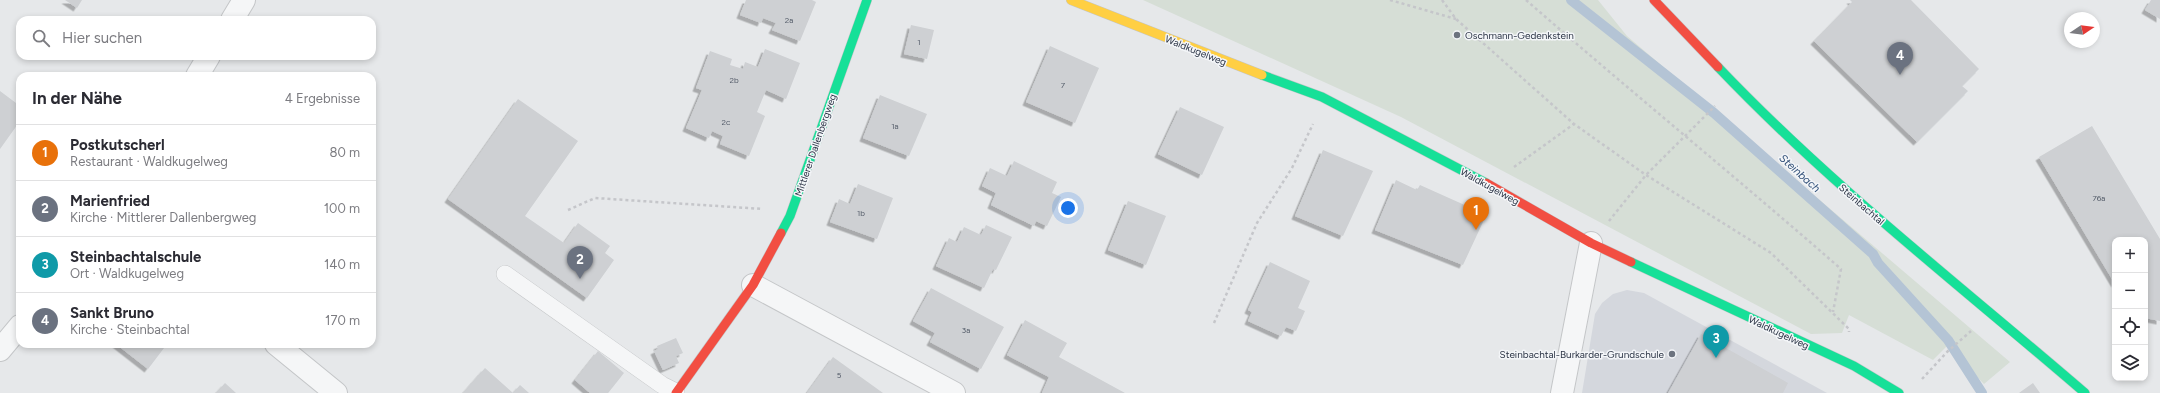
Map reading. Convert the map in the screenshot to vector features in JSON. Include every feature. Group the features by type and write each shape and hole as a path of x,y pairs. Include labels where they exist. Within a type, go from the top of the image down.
{"street":[{"path":"234,16 244,0"},
{"name":"Mittlerer Dallenbergweg","path":"676,393 753,285 790,216 867,0"},
{"name":"Waldkugelweg","path":"1071,0 1222,61 1322,97 1490,185 1591,243 1854,366 1899,393"},
{"name":"Steinbachtal","path":"1654,0 1737,88 1851,195 1968,295 1993,313 2085,393"},
{"path":"199,72 207,60"},
{"path":"1562,393 1591,243"},
{"path":"753,285 954,393"},
{"path":"0,350 16,331"},
{"path":"281,348 336,393"}],"lane":[{"path":"505,274 662,385 676,393"}],"path":[{"path":"1390,0 1456,20"},
{"path":"1442,0 1456,20 1574,124 1646,175 1771,253 1849,329 1854,366"},
{"path":"1526,0 1684,137 1759,198 1841,269 1833,312"},
{"path":"1591,243 1646,175 1698,121 1717,105"},
{"path":"1490,185 1574,124"},
{"path":"1214,323 1257,222 1292,168 1310,134"},
{"path":"568,210 595,198 768,209 790,216"},
{"path":"1920,381 1959,341"}],"shaded area":[{"path":"1143,0 1598,0 1627,36 2010,362 1984,384 1947,346 1933,360 1849,315 1842,333 1811,334 1401,117"},
{"name":"Steinbachtal-Burkarder-Grundschule","path":"1627,290 1644,293 1827,393 1582,393 1595,314 1602,303 1613,294"}],"building":[{"path":"65,0 82,0 77,8"},
{"path":"746,0 812,0 816,2 800,41 772,30 776,23 763,18 761,23 740,15"},
{"path":"1850,0 1911,0 1979,69 1962,86 1968,91 1917,142 1814,41 1852,2"},
{"path":"2151,0 2160,0 2160,19 2145,10"},
{"path":"911,25 934,30 927,59 904,54"},
{"path":"1050,46 1099,68 1075,123 1026,102"},
{"path":"765,49 800,63 786,99 766,90 757,112 765,116 749,156 720,144 723,136 712,131 709,138 686,128 702,90 696,88 710,51 732,59 730,65 743,69 745,62 758,67"},
{"path":"0,91 16,103 16,127 0,149"},
{"path":"880,95 927,114 909,156 863,138"},
{"path":"518,99 578,141 525,216 564,243 578,223 610,246 605,253 614,260 587,298 448,199"},
{"path":"1180,107 1224,127 1202,175 1158,154"},
{"path":"2092,126 2160,239 2160,321 2148,319 2148,237 2112,237 2112,279 2039,157"},
{"path":"1323,150 1373,171 1343,236 1295,216"},
{"path":"1014,161 1057,182 1052,193 1061,197 1047,226 1036,221 1034,226 991,205 996,193 982,186 990,168 1007,176"},
{"path":"1396,180 1417,190 1420,185 1478,211 1483,222 1463,265 1375,230"},
{"path":"858,184 893,198 877,239 830,222 839,199 850,204"},
{"path":"1128,201 1166,216 1146,265 1108,250"},
{"path":"986,225 1012,237 996,270 993,269 984,288 936,266 949,238 957,242 964,227 981,235"},
{"path":"1270,262 1310,281 1298,308 1305,311 1296,331 1286,327 1281,336 1248,321 1252,312 1248,310"},
{"path":"931,288 1004,327 981,369 930,342 935,333 913,321"},
{"path":"1025,320 1067,343 1059,357 1125,393 1042,393 1049,377 1007,355"},
{"path":"1701,334 1788,383 1783,393 1668,393"},
{"path":"676,338 683,353 676,356 679,363 663,370 654,351 658,349 657,346"},
{"path":"121,348 164,348 148,369"},
{"path":"598,351 624,373 608,393 590,393 575,380"},
{"path":"833,357 883,393 807,393"},
{"path":"485,368 513,393 463,393"},
{"path":"225,383 236,393 216,393"},
{"path":"2033,383 2040,393 2019,393"},
{"path":"520,385 529,393 513,393"}],"waterway":[{"name":"Steinbach","path":"1571,0 1714,113 1873,254 1878,263 1948,340 1982,393"}],"traffic: fast":[{"path":"781,233 790,216 867,0"},
{"path":"1718,67 1761,111 1851,194 2085,393"},
{"path":"1262,75 1322,97 1486,183"},
{"path":"1631,262 1854,366 1899,393"}],"traffic: slow":[{"path":"1071,0 1262,75"}],"traffic: jam":[{"path":"1654,0 1718,67"},
{"path":"1486,183 1591,243 1631,262"},
{"path":"676,393 753,285 781,233"}],"place":[{"name":"Oschmann-Gedenkstein","path":"1457,35"},
{"name":"Sankt Bruno","path":"1900,75"},
{"name":"Postkutscherl","path":"1476,230"},
{"name":"Marienfried","path":"580,279"},
{"name":"Steinbachtal-Burkarder-Grundschule","path":"1672,354"},
{"name":"Steinbachtalschule","path":"1716,358"}]}
